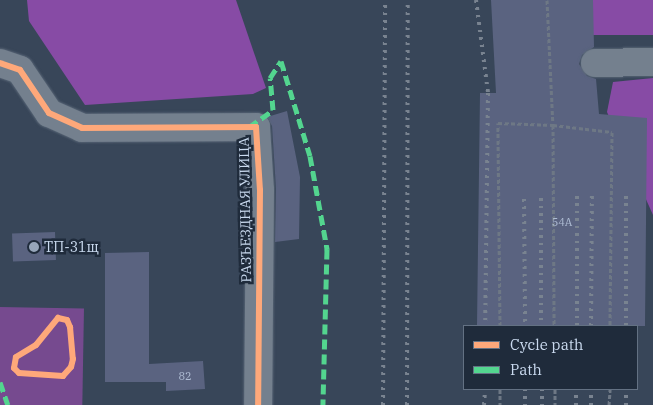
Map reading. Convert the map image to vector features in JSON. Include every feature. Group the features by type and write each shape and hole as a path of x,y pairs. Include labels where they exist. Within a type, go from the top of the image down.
{"street":[{"path":"595,63 653,62"},
{"name":"РАЗЪЕЗДНАЯ УЛИЦА","path":"10,66 49,113 82,128 256,127 260,190 258,405"}],"path":[{"path":"546,0 553,125 554,325"},
{"path":"500,325 498,123 553,125 612,132 610,325"},
{"path":"500,390 500,405"},
{"path":"555,390 555,405"},
{"path":"609,405 610,390"}],"shaded area":[{"path":"27,0 236,0 266,88 253,94 85,105 29,21"},
{"path":"572,0 653,0 653,35 572,35"},
{"path":"653,78 653,215 607,112 613,82"},
{"path":"0,307 84,308 82,405 0,405"}],"building":[{"path":"491,0 593,0 594,47 582,55 579,64 587,76 596,79 599,114 647,118 645,326 477,325 480,93 496,93"},
{"path":"287,111 300,177 299,239 275,242 276,189 272,126 267,117"},
{"name":"ТП-31щ","path":"55,232 56,260 13,261 12,234"},
{"path":"149,252 149,364 203,361 205,389 166,391 166,382 105,382 105,253"}],"railway":[{"path":"383,405 385,0"},
{"path":"407,405 408,0"},
{"path":"476,0 488,93 485,325"},
{"path":"626,194 626,325"},
{"path":"577,196 577,325"},
{"path":"591,325 592,196"},
{"path":"541,198 541,325"},
{"path":"524,199 525,325"},
{"path":"484,405 485,390"},
{"path":"525,390 525,405"},
{"path":"542,390 542,405"},
{"path":"576,390 576,405"},
{"path":"591,390 591,405"},
{"path":"626,390 626,405"}],"marked path":[{"path":"249,127 273,110 270,78 281,61 310,156 327,249 323,405"},
{"path":"0,382 8,405"}],"cycle path":[{"path":"0,63 20,70 49,113 82,128 256,127 260,190 258,405"},
{"path":"58,318 67,320 70,327 73,359 71,367 63,376 19,373 14,368 16,357 36,345 58,318"}],"place":[{"name":"ТП-31щ","path":"34,247"}]}
